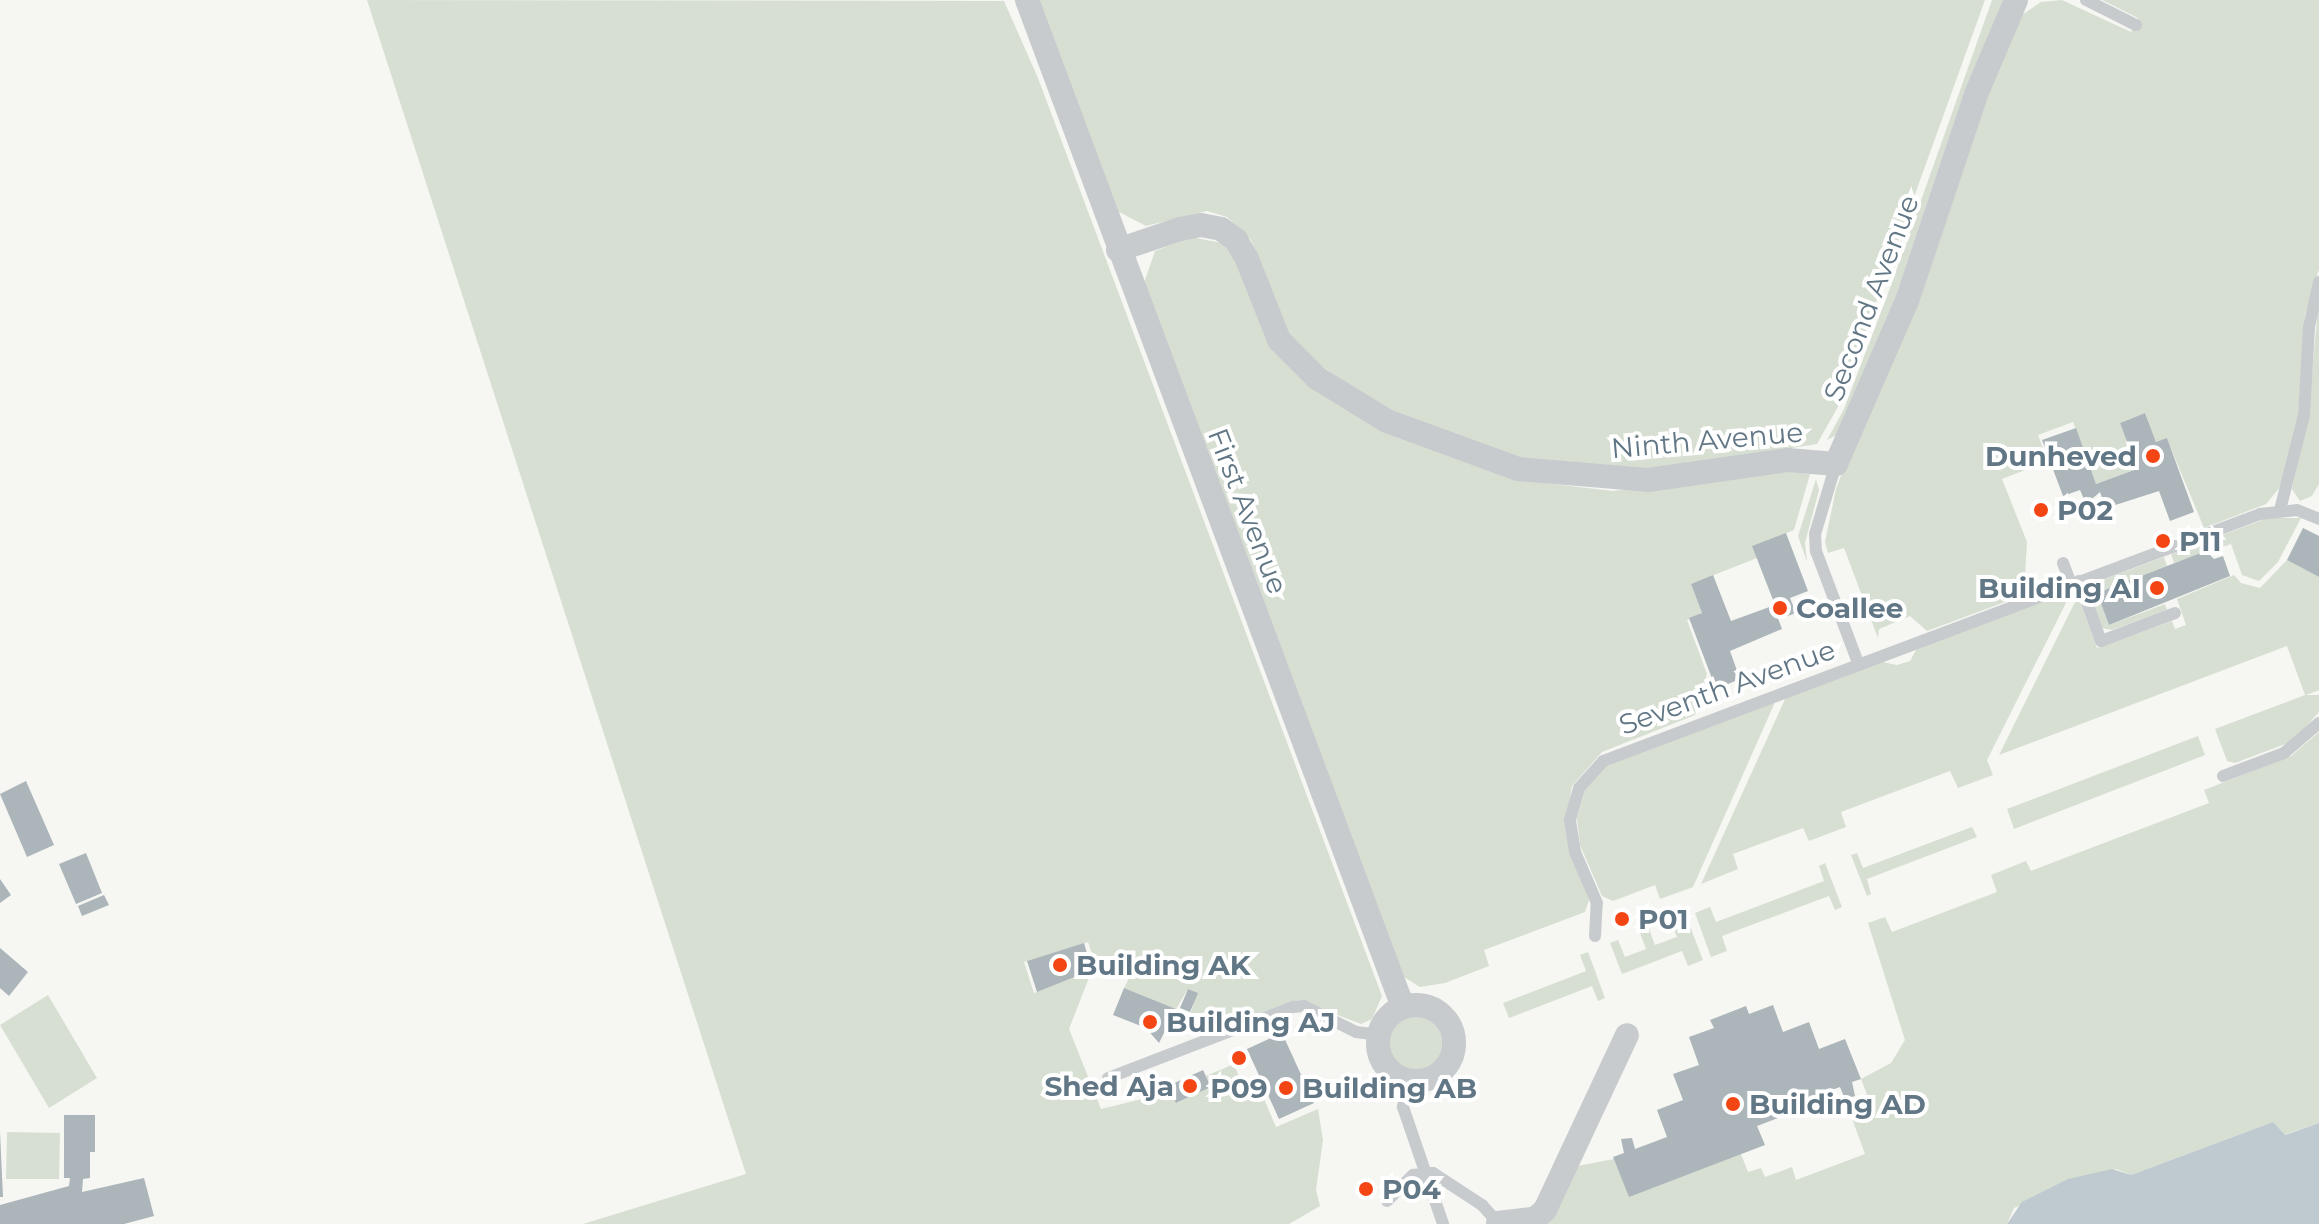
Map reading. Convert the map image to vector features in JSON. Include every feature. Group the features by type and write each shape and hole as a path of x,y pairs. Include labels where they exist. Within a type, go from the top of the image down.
{"street":[{"name":"First Avenue","path":"1013,0 1037,35"},
{"name":"First Avenue","path":"1027,0 1037,35 1403,1007"},
{"name":"Second Avenue","path":"1836,464 1907,301 1977,92 2016,0"},
{"name":"Ninth Avenue","path":"1118,250 1180,229 1201,225 1221,229 1236,240 1247,259 1279,340 1317,378 1387,421 1518,469 1648,480 1788,460 1836,464"},
{"path":"1403,1007 1435,1011 1448,1023 1453,1040 1440,1071 1410,1080 1384,1064 1379,1035 1387,1018 1403,1007"},
{"path":"1499,1223 1536,1218 1545,1210 1627,1035"}],"lane":[{"path":"2086,0 2136,25"},
{"path":"2319,282 2309,327 2304,415 2280,510 2319,519"},
{"name":"Second Avenue","path":"1836,464 1815,534 1816,551 1858,663"},
{"name":"Seventh Avenue","path":"1595,936 1597,903 1575,852 1570,820 1588,773 1620,751 2280,510"},
{"path":"2063,563 2101,641 2175,613"},
{"path":"2223,776 2284,753 2319,723"},
{"path":"1108,1078 1293,1007 1304,1006 1356,1032 1379,1035"},
{"path":"1410,1080 1403,1107 1443,1224"},
{"path":"1423,1171 1482,1205 1499,1223"},
{"path":"1387,1201 1423,1171"}],"shaded area":[{"path":"367,0 1004,1 1038,78 1382,996 1372,1019 1361,1024 1299,1000 1195,1034 1187,1024 1197,993 1188,989 1176,1009 1124,988 1129,978 1097,969 1088,942 1024,962 1034,993 1092,970 1069,1029 1101,1109 1171,1092 1177,1103 1211,1087 1206,1076 1234,1064 1247,1097 1261,1092 1276,1127 1318,1109 1323,1140 1316,1190 1320,1206 1289,1224 583,1224 746,1174"},
{"path":"1036,0 1985,0 1839,405 1817,444 1658,469 1544,464 1471,445 1380,405 1314,361 1286,331 1251,240 1227,217 1207,211 1146,226 1119,212"},
{"path":"1992,0 2005,0 1902,289 1840,433 1827,440 1844,409 1889,291"},
{"path":"2062,0 2131,32 2138,18 2102,0 2319,0 2319,269 2305,315 2298,418 2281,486 2266,504 2204,528 2167,439 2156,442 2145,413 2120,423 2137,469 2096,484 2073,422 2038,435 2048,461 2002,479 2027,542 2024,595 1927,631 1910,616 1879,629 1878,638 1844,548 1828,553 1825,542 1836,489 2016,19 2041,2"},
{"path":"1191,237 1222,243 1232,254 1271,342 1380,427 1448,456 1545,483 1613,491 1776,470 1810,474 1794,530 1753,546 1757,558 1691,584 1702,613 1687,620 1707,674 1695,715 1602,752 1572,786 1565,828 1589,900 1585,912 1484,950 1489,966 1445,983 1420,987 1404,977 1143,286 1155,251"},
{"path":"2319,296 2319,484 2312,496 2300,501 2292,489 2309,409"},
{"path":"1816,479 1819,490 1805,543 1807,562 1798,536"},
{"path":"2268,518 2301,518 2278,562 2259,581 2242,575 2231,544 2174,563 2171,554"},
{"path":"2164,557 2167,566 2097,593 2109,625 2165,604 2167,610 2112,630 2101,628 2086,586"},
{"path":"2287,560 2319,577 2319,690 2306,695 2319,695 2319,712 2293,741 2235,763 2227,761 2215,729 2305,695 2287,646 1999,755 2078,596 2097,648 2172,621 2175,629 2186,625 2177,599 2234,575 2241,583 2260,588"},
{"path":"2072,591 1987,760 1993,775 1958,788 1950,771 1841,812 1846,827 1809,841 1803,828 1733,854 1738,869 1701,884 1786,697 1882,662 1897,665 1910,661 1917,648"},
{"path":"1776,700 1693,887 1660,899 1655,885 1613,901 1602,896 1580,845 1577,818 1585,790 1605,766"},
{"path":"2319,732 2319,1123 2284,1135 2273,1122 2131,1175 2116,1169 2014,1208 2007,1224 1542,1224 1577,1166 1614,1159 1629,1196 1741,1154 1748,1172 1761,1168 1765,1177 1792,1167 1796,1180 1865,1154 1850,1113 1871,1105 1861,1079 1891,1063 1905,1040 1868,923 1885,917 1892,932 1997,892 1991,875 2026,861 2031,871 2209,803 2204,790 2291,756"},
{"path":"2198,736 2205,755 2014,829 2007,809"},
{"path":"1972,827 1977,837 1867,879 1871,894 1867,896 1851,855 1857,853 1863,868"},
{"path":"1825,863 1842,907 1835,910 1829,896 1722,936 1727,951 1711,957 1695,913 1710,907 1716,922 1824,881 1819,866"},
{"path":"1686,916 1703,960 1688,966 1682,951 1622,974 1610,943 1618,940 1625,957 1646,949 1640,933 1649,929 1655,945 1677,937 1671,922"},
{"path":"1588,952 1605,998 1598,1001 1592,986 1509,1018 1503,1003 1586,971 1580,955"},
{"path":"48,995 97,1078 49,1108 0,1025"},
{"path":"1415,1016 1434,1024 1442,1043 1434,1062 1415,1070 1396,1062 1388,1043 1396,1024"},
{"path":"2273,1122 2285,1135 2319,1123 2319,1224 2007,1224 2022,1202 2068,1179 2112,1169 2131,1175"},
{"path":"7,1132 60,1133 59,1179 6,1179"}],"building":[{"name":"Dunheved","path":"2145,413 2156,442 2167,438 2194,512 2170,521 2159,491 2106,508 2100,492 2086,504 2080,490 2063,496 2042,440 2076,428 2096,484 2137,469 2120,423"},
{"path":"2303,528 2319,536 2319,577 2287,560"},
{"name":"Coallee","path":"1786,533 1808,591 1790,598 1796,613 1782,618 1776,613 1782,629 1730,651 1740,679 1716,689 1689,618 1702,613 1691,584 1713,575 1731,621 1775,605 1752,546"},
{"name":"Building AI","path":"2206,551 2214,559 2223,556 2230,576 2109,625 2097,593"},
{"path":"26,781 54,845 27,857 0,794"},
{"path":"86,853 102,893 76,904 59,864"},
{"path":"0,879 11,895 0,903"},
{"path":"104,895 109,905 82,916 78,906"},
{"name":"Building AK","path":"1084,943 1092,970 1037,992 1027,961"},
{"path":"0,948 28,972 9,996 0,988"},
{"name":"Building AJ","path":"1124,988 1176,1009 1159,1043 1146,1028 1113,1015"},
{"name":"Building AJ","path":"1188,989 1198,993 1190,1012 1180,1008"},
{"name":"Building AD","path":"1773,1005 1783,1032 1809,1022 1819,1049 1845,1039 1861,1079 1852,1082 1855,1096 1845,1099 1840,1087 1783,1108 1786,1115 1757,1126 1765,1145 1629,1197 1613,1157 1624,1153 1621,1139 1632,1138 1635,1149 1667,1137 1657,1110 1683,1100 1673,1074 1699,1065 1689,1037 1714,1028 1710,1020 1746,1006 1749,1014"},
{"name":"Building AB","path":"1282,1033 1314,1103 1279,1119 1247,1049"},
{"name":"Shed Aja","path":"1203,1070 1211,1087 1176,1103 1168,1086"},
{"path":"64,1115 95,1115 95,1152 90,1152 90,1178 83,1179 82,1192 144,1178 154,1216 124,1224 0,1224 0,1205 69,1186 70,1178 64,1178"},
{"path":"0,1132 3,1197 0,1197"}],"place":[{"name":"Dunheved","path":"2153,456"},
{"name":"P02","path":"2041,510"},
{"name":"P11","path":"2163,541"},
{"name":"Building AI","path":"2157,588"},
{"name":"Coallee","path":"1780,608"},
{"name":"P01","path":"1622,919"},
{"name":"Building AK","path":"1060,965"},
{"name":"Building AJ","path":"1150,1022"},
{"name":"P09","path":"1239,1058"},
{"name":"Shed Aja","path":"1190,1086"},
{"name":"Building AB","path":"1286,1088"},
{"name":"Building AD","path":"1733,1104"},
{"name":"P04","path":"1366,1189"}]}
